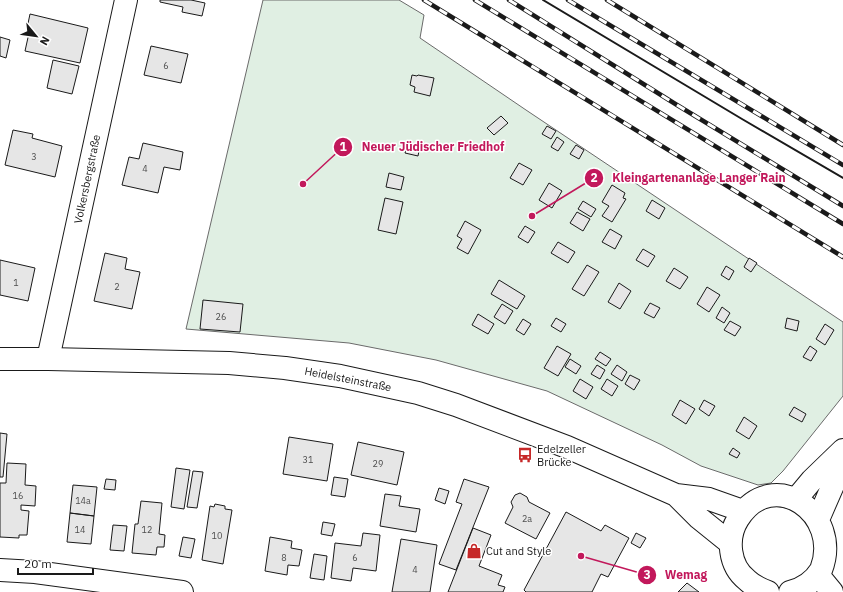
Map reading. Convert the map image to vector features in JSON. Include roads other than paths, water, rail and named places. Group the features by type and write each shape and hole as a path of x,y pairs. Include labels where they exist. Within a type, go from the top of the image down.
{"main road":[{"name":"Volkersbergstraße","path":"48,359 126,0"},
{"name":"Heidelsteinstraße","path":"0,359 229,363 285,368 340,376 418,393 456,405 602,461 676,495 709,499 743,511"},
{"path":"797,498 812,480 843,450"},
{"path":"820,515 843,462"},
{"path":"768,592 756,588 745,580 737,569 732,556 730,543 732,531 736,521 743,511 755,502 768,496 783,494 797,498 810,505 820,515 826,526 829,539 829,552 825,564 818,575 808,584 794,592"},
{"name":"Heidelsteinstraße","path":"676,495 699,518 730,543"},
{"path":"0,570 35,572 182,592"},
{"path":"818,575 832,592"}],"railway":[{"path":"424,0 843,257"},
{"path":"475,0 843,224"},
{"path":"509,0 843,206"},
{"path":"568,0 843,165"},
{"path":"607,0 843,145"}],"place":[{"name":"Neuer Jüdischer Friedhof","path":"303,184"},
{"name":"Kleingartenanlage Langer Rain","path":"532,216"},
{"name":"Edelzeller Brücke","path":"525,455"},
{"name":"Cut and Style","path":"474,551"},
{"name":"Wemag","path":"581,556"}]}
